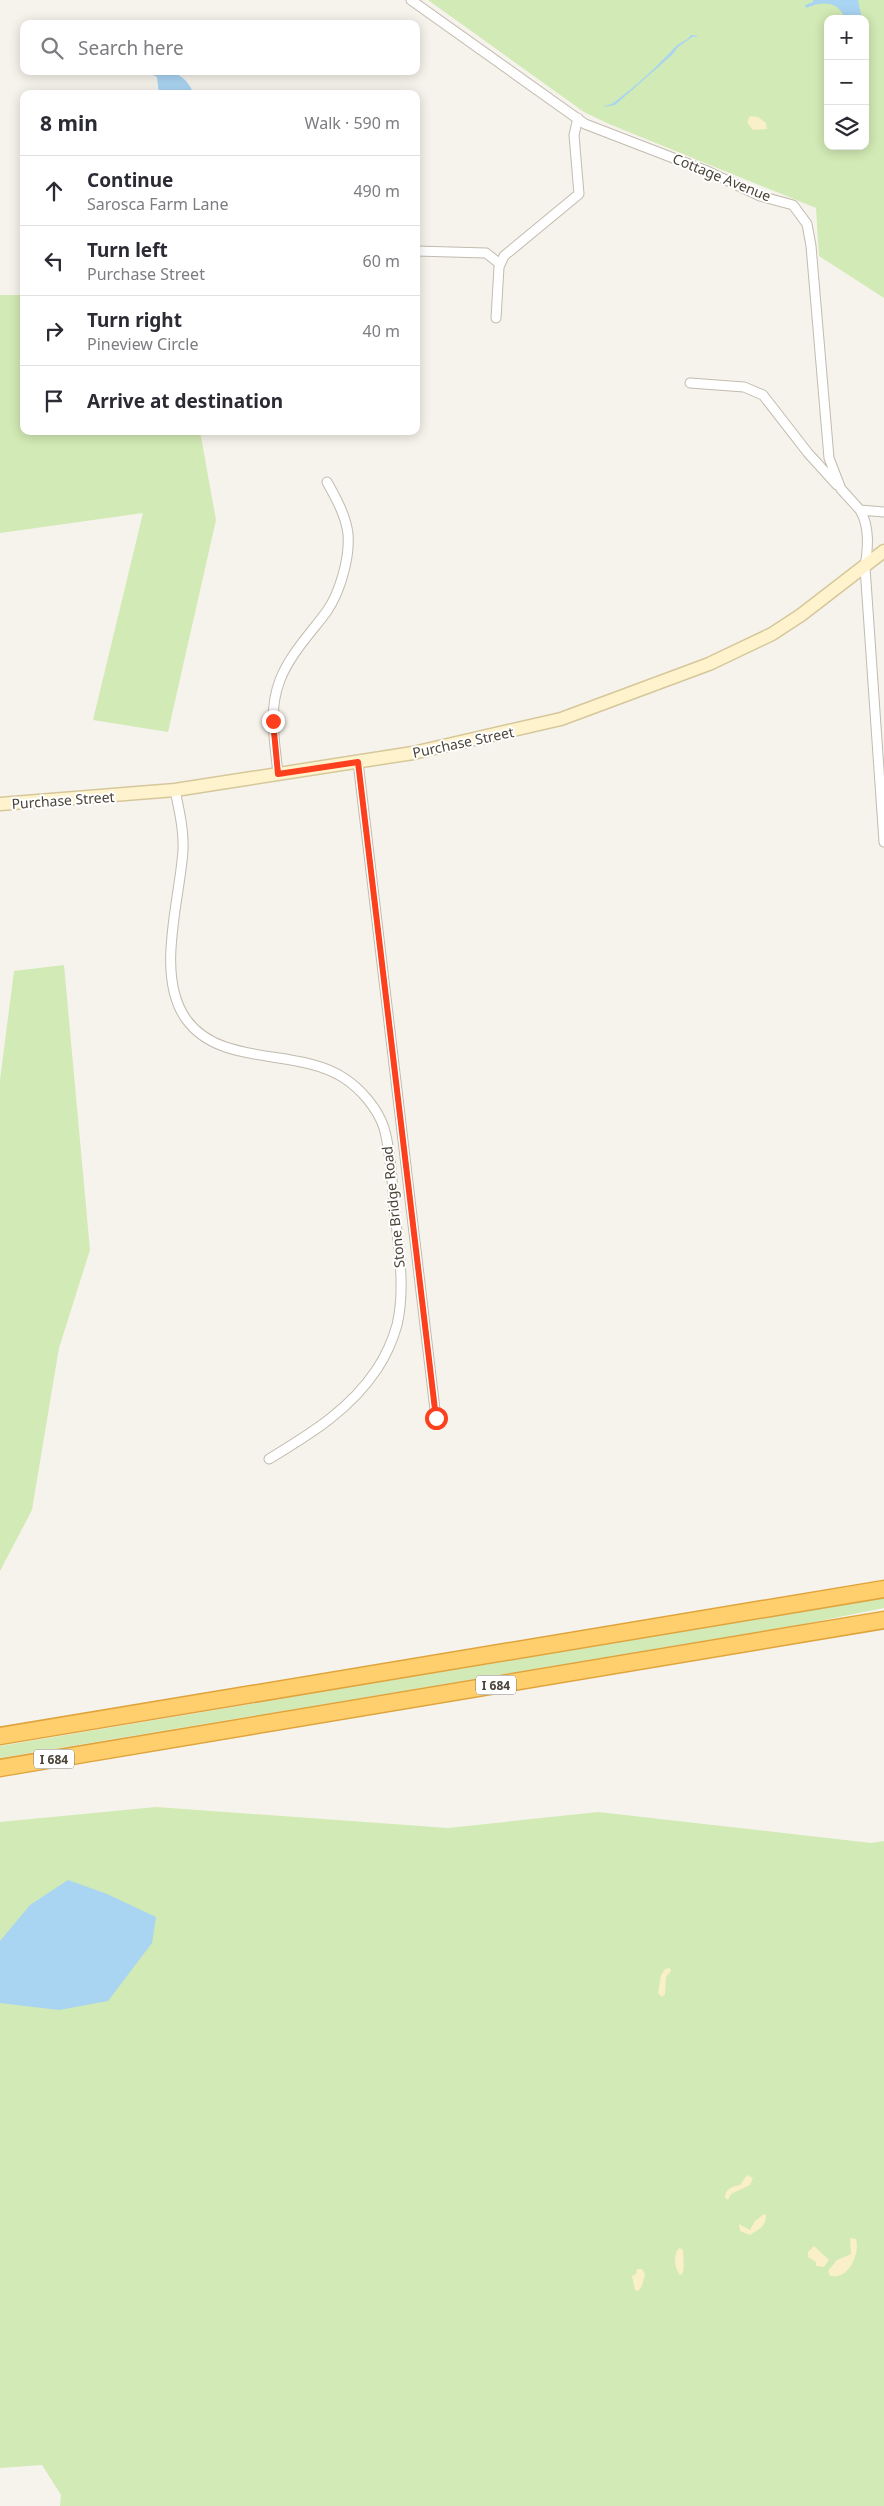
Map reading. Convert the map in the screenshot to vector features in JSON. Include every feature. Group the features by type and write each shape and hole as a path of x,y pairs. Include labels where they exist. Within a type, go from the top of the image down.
{"highway":[{"name":"I 684","path":"0,1736 884,1589"},
{"name":"I 684","path":"0,1768 884,1620"}],"main road":[{"name":"Purchase Street","path":"0,804 175,790 413,753 533,727 561,719 709,664 772,634 865,567 884,551"}],"street":[{"name":"Cottage Avenue","path":"411,0 585,124 608,135 706,171 760,196 793,205 799,211 807,224 811,246 825,390 826,438 829,458 841,489 860,510"},
{"path":"496,318 500,264 504,256 579,194 574,135 578,118"},
{"path":"420,251 486,253 500,264"},
{"path":"690,383 744,387 763,395 808,453 841,489"},
{"path":"278,774 273,721 274,701 279,681 288,662 328,608 340,583 346,556 348,535 343,515 327,482"},
{"path":"884,512 860,510 866,530 865,567 884,842"},
{"path":"358,762 436,1418"},
{"name":"Stone Bridge Road","path":"175,790 183,833 183,851 176,894 172,985 186,1019 198,1031 217,1044 234,1050 288,1058 323,1066 346,1079 376,1111 384,1128 391,1170 400,1268 400,1299 396,1327 378,1367 360,1392 331,1420 269,1459"}],"green space":[{"path":"428,0 884,0 884,298 819,256 816,208 609,124 584,112"},
{"path":"0,295 20,295 20,435 201,435 216,520 168,732 93,720 143,513 0,533"},
{"path":"64,965 90,1250 59,1348 32,1510 0,1571 0,1080 14,971"},
{"path":"884,1598 884,1608 804,1624 0,1758 0,1746"},
{"path":"156,1807 448,1828 598,1812 871,1843 884,1841 884,2506 60,2506 61,2495 42,2465 0,2468 0,1822"}],"sand":[{"path":"750,116 758,117 766,123 767,129 753,130 747,122"},
{"path":"670,1968 671,1971 666,1977 665,1994 662,1997 658,1993 661,1975 665,1969"},
{"path":"747,2175 753,2178 750,2185 731,2194 728,2200 725,2198 728,2190 740,2185"},
{"path":"764,2214 766,2215 765,2222 759,2229 750,2235 740,2231 739,2224 750,2230 755,2221"},
{"path":"850,2238 856,2239 857,2250 850,2267 843,2274 830,2276 828,2271 837,2260 851,2254"},
{"path":"814,2246 829,2260 824,2267 816,2266 816,2262 808,2257 808,2252"},
{"path":"679,2248 683,2250 684,2263 683,2272 680,2275 676,2269 675,2262"},
{"path":"637,2269 642,2269 645,2274 642,2286 638,2291 635,2290 632,2276 636,2274"}],"water":[{"path":"813,0 858,0 861,15 843,15 834,5 823,3 806,8 805,5 813,2"},
{"path":"691,35 699,36 692,37 678,47 672,55 615,105 603,107 614,102 632,88 676,46"},
{"path":"153,75 178,75 185,80 192,90 159,90 157,77"},
{"path":"68,1880 107,1894 156,1917 152,1943 108,2001 59,2010 0,2003 0,1941 30,1905"}],"route":[{"path":"273,721 278,774 358,762 436,1418"}]}
